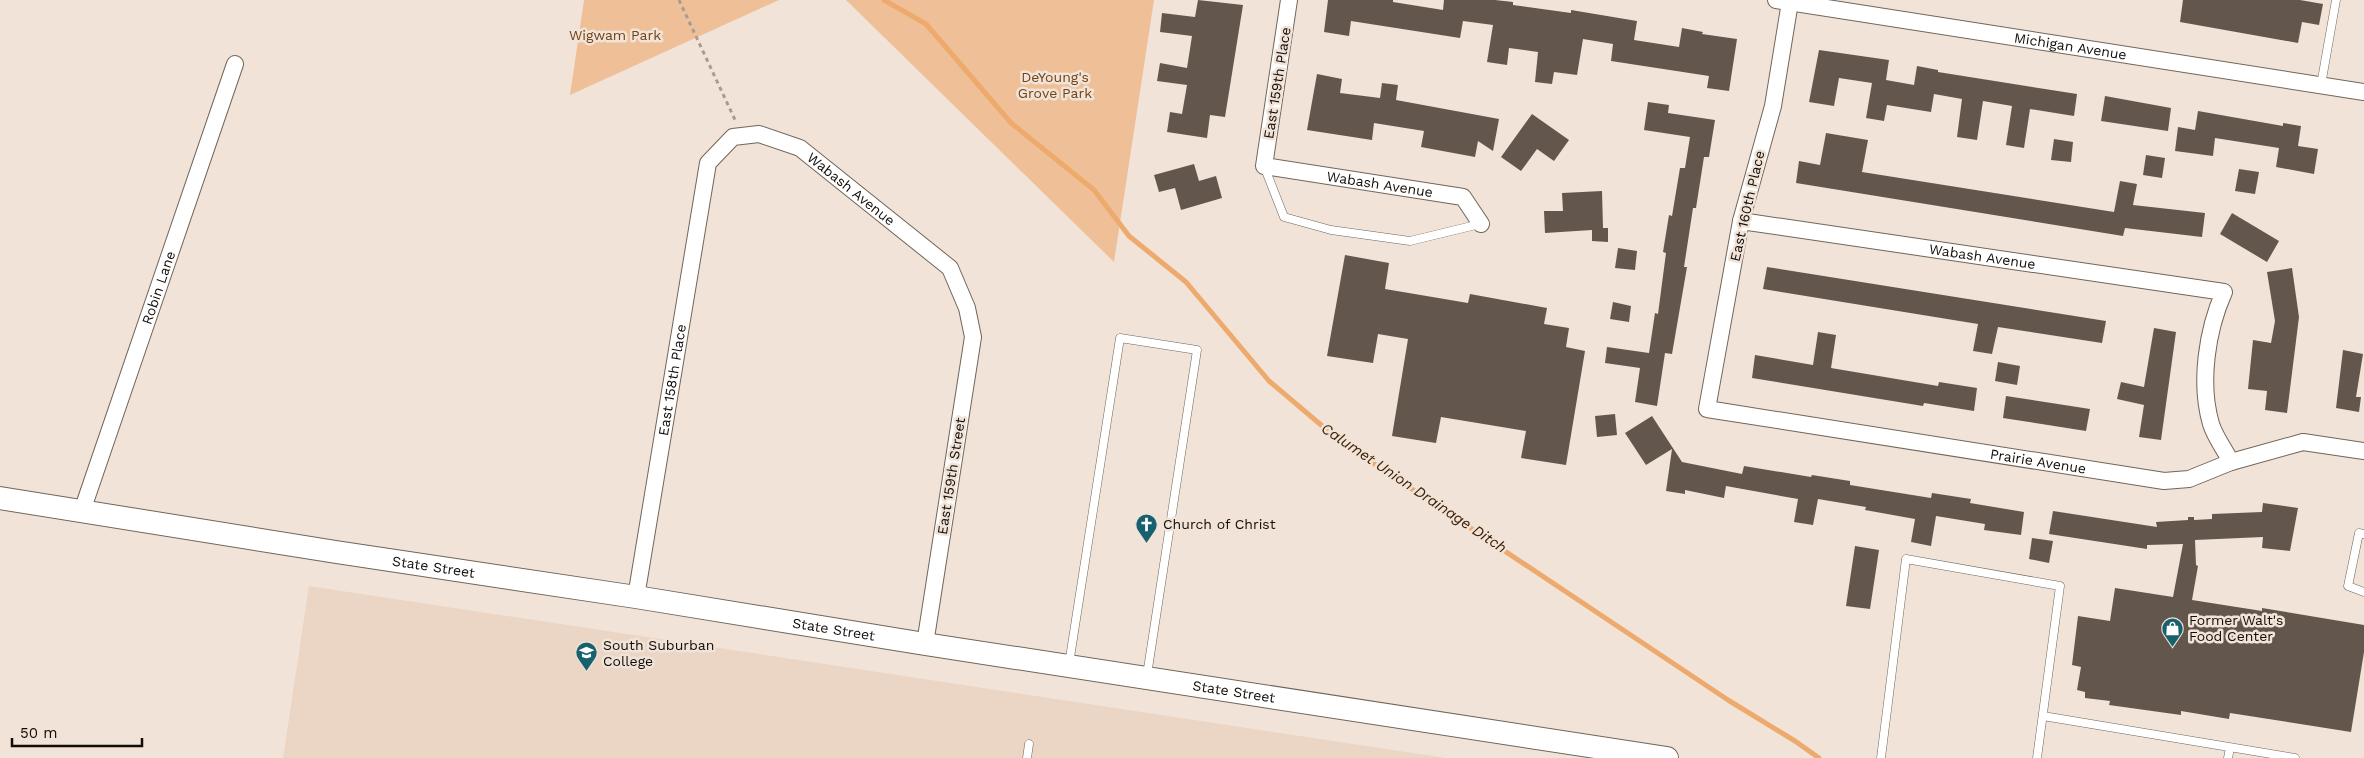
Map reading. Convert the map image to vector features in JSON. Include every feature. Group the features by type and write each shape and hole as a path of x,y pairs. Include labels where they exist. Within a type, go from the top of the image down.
{"main road":[{"name":"State Street","path":"0,498 925,644 1667,758"}],"street":[{"name":"East 159th Place","path":"1264,166 1289,0"},
{"name":"Michigan Avenue","path":"1783,1 2364,92"},
{"name":"East 160th Place","path":"1707,409 1741,221 1772,106 1783,1"},
{"name":"Robin Lane","path":"82,511 235,64"},
{"name":"Wabash Avenue","path":"743,136 759,134 800,148 950,268 967,308"},
{"name":"East 158th Place","path":"636,597 708,163 733,138 743,136"},
{"name":"Wabash Avenue","path":"1264,166 1463,197 1481,224"},
{"name":"Wabash Avenue","path":"1741,221 2224,292 2215,313 2210,342 2206,372 2207,399 2212,425 2231,462"},
{"name":"East 159th Street","path":"925,644 973,337 967,308"},
{"name":"Prairie Avenue","path":"1707,409 2150,480 2190,479 2231,462 2303,442 2364,451"}],"lane":[{"path":"2321,85 2336,0"},
{"path":"1264,166 1284,217 1330,230 1410,240 1481,224"},
{"path":"1068,666 1120,338 1197,350 1147,677"},
{"path":"2364,534 2359,533 2348,586 2364,592"},
{"path":"1881,758 1906,559 2060,586 2037,758"},
{"path":"2043,716 2295,758"},
{"path":"1027,758 1029,744"},
{"path":"2228,758 2230,748"}],"path":[{"path":"679,0 743,136"}],"shaded area":[{"name":"South Suburban College","path":"309,586 1446,758 283,758"}],"green space":[{"name":"Wigwam Park","path":"584,0 779,0 570,95"},
{"name":"DeYoung's Grove Park","path":"846,0 1154,0 1114,262"}],"building":[{"path":"1198,0 1243,5 1225,117 1210,115 1207,138 1167,132 1170,112 1182,114 1187,85 1157,81 1160,63 1187,68 1192,36 1160,32 1162,13 1195,17"},
{"path":"1328,0 1393,0 1393,2 1443,10 1444,0 1495,0 1513,2 1513,5 1571,13 1571,10 1637,21 1634,40 1679,47 1682,28 1703,32 1702,34 1737,39 1729,91 1707,88 1709,76 1611,61 1613,44 1583,39 1577,75 1554,72 1552,84 1535,82 1538,52 1509,48 1507,65 1487,62 1493,25 1463,21 1460,38 1351,21 1349,36 1324,32"},
{"path":"2183,0 2300,0 2323,4 2319,25 2302,22 2298,43 2180,22"},
{"path":"1819,50 1889,60 1886,80 1914,85 1917,66 1938,70 1938,72 2077,94 2074,116 2030,109 2024,148 2006,145 2012,106 1983,101 1977,140 1957,137 1962,99 1934,94 1931,112 1887,105 1884,121 1866,118 1872,83 1839,78 1834,106 1809,102"},
{"path":"1317,74 1342,79 1340,93 1380,98 1382,83 1398,85 1396,100 1499,119 1493,151 1478,141 1475,157 1421,147 1424,131 1374,123 1372,140 1307,130"},
{"path":"2105,96 2171,108 2168,131 2101,121"},
{"path":"1648,102 1669,105 1668,113 1715,120 1709,157 1704,157 1696,208 1693,208 1684,267 1687,267 1672,354 1665,353 1657,406 1635,402 1640,368 1605,363 1607,347 1649,353 1655,313 1658,314 1666,253 1663,252 1669,215 1672,216 1680,168 1685,168 1690,137 1644,130"},
{"path":"2198,111 2283,126 2283,123 2301,126 2298,146 2318,149 2314,174 2276,167 2279,148 2215,138 2213,156 2175,151 2178,127 2195,130"},
{"path":"1532,114 1569,140 1554,161 1537,149 1521,171 1501,157"},
{"path":"1826,133 1868,140 1862,172 2114,212 2120,181 2137,184 2133,205 2205,213 2202,237 2125,228 2123,236 1796,183 1799,161 1820,165"},
{"path":"2054,139 2073,142 2071,162 2051,160"},
{"path":"2146,155 2165,158 2162,178 2143,175"},
{"path":"1194,164 1199,181 1216,176 1222,198 1181,210 1175,188 1159,192 1154,175"},
{"path":"2239,169 2259,172 2255,194 2235,191"},
{"path":"1602,191 1603,228 1608,228 1608,242 1592,241 1592,230 1545,233 1544,211 1563,211 1562,193"},
{"path":"2232,213 2279,241 2267,262 2220,234"},
{"path":"1618,248 1637,251 1635,270 1615,268"},
{"path":"1345,255 1389,263 1385,289 1468,303 1470,294 1547,308 1544,324 1569,328 1566,347 1585,351 1566,465 1521,458 1526,431 1441,417 1436,443 1392,436 1408,339 1378,334 1373,363 1327,356"},
{"path":"1767,267 2106,321 2102,343 1998,327 1992,354 1973,351 1978,324 1763,289"},
{"path":"2292,268 2299,317 2287,413 2265,410 2267,391 2248,389 2253,340 2271,343 2275,321 2267,272"},
{"path":"1613,302 1631,306 1629,322 1610,319"},
{"path":"2154,328 2176,332 2161,440 2139,437 2144,405 2117,399 2121,382 2144,387"},
{"path":"1818,332 1836,335 1831,368 1938,386 1939,382 1977,388 1974,411 1924,403 1923,406 1752,378 1755,355 1813,365"},
{"path":"2343,350 2363,354 2356,397 2361,397 2359,412 2336,408"},
{"path":"1998,362 2020,366 2017,385 1995,381"},
{"path":"2006,396 2090,409 2086,431 2003,418"},
{"path":"1615,414 1617,435 1597,437 1595,416"},
{"path":"1652,416 1682,462 1742,474 1744,466 1811,477 1812,475 1850,481 1850,485 1931,498 1932,493 1971,499 1970,503 2024,512 2021,535 1984,530 1985,524 1936,516 1931,546 1911,542 1915,519 1865,510 1866,507 1818,499 1813,525 1794,522 1798,499 1726,486 1724,498 1685,490 1685,494 1666,491 1672,449 1646,465 1625,433"},
{"path":"2263,503 2298,508 2290,551 2262,548 2263,537 2195,540 2196,565 2198,566 2192,600 2262,611 2262,608 2364,625 2364,652 2351,732 2230,713 2229,719 2181,711 2181,715 2109,705 2110,701 2085,698 2085,692 2077,690 2081,667 2072,665 2078,616 2110,621 2115,588 2173,597 2183,544 2147,545 2147,549 2049,534 2053,511 2157,527 2156,522 2188,520 2188,517 2194,517 2194,520 2212,519 2212,514 2262,512"},
{"path":"2032,538 2053,541 2049,563 2029,559"},
{"path":"1855,546 1879,550 1870,609 1846,606"}],"waterway":[{"name":"Calumet Union Drainage Ditch","path":"884,0 926,24 1011,123 1094,190 1129,236 1186,282 1269,381 1340,441 1728,700 1819,758"}],"place":[{"name":"Church of Christ","path":"1147,543"},
{"name":"Former Walt's Food Center","path":"2173,647"},
{"name":"South Suburban College","path":"587,672"}]}
